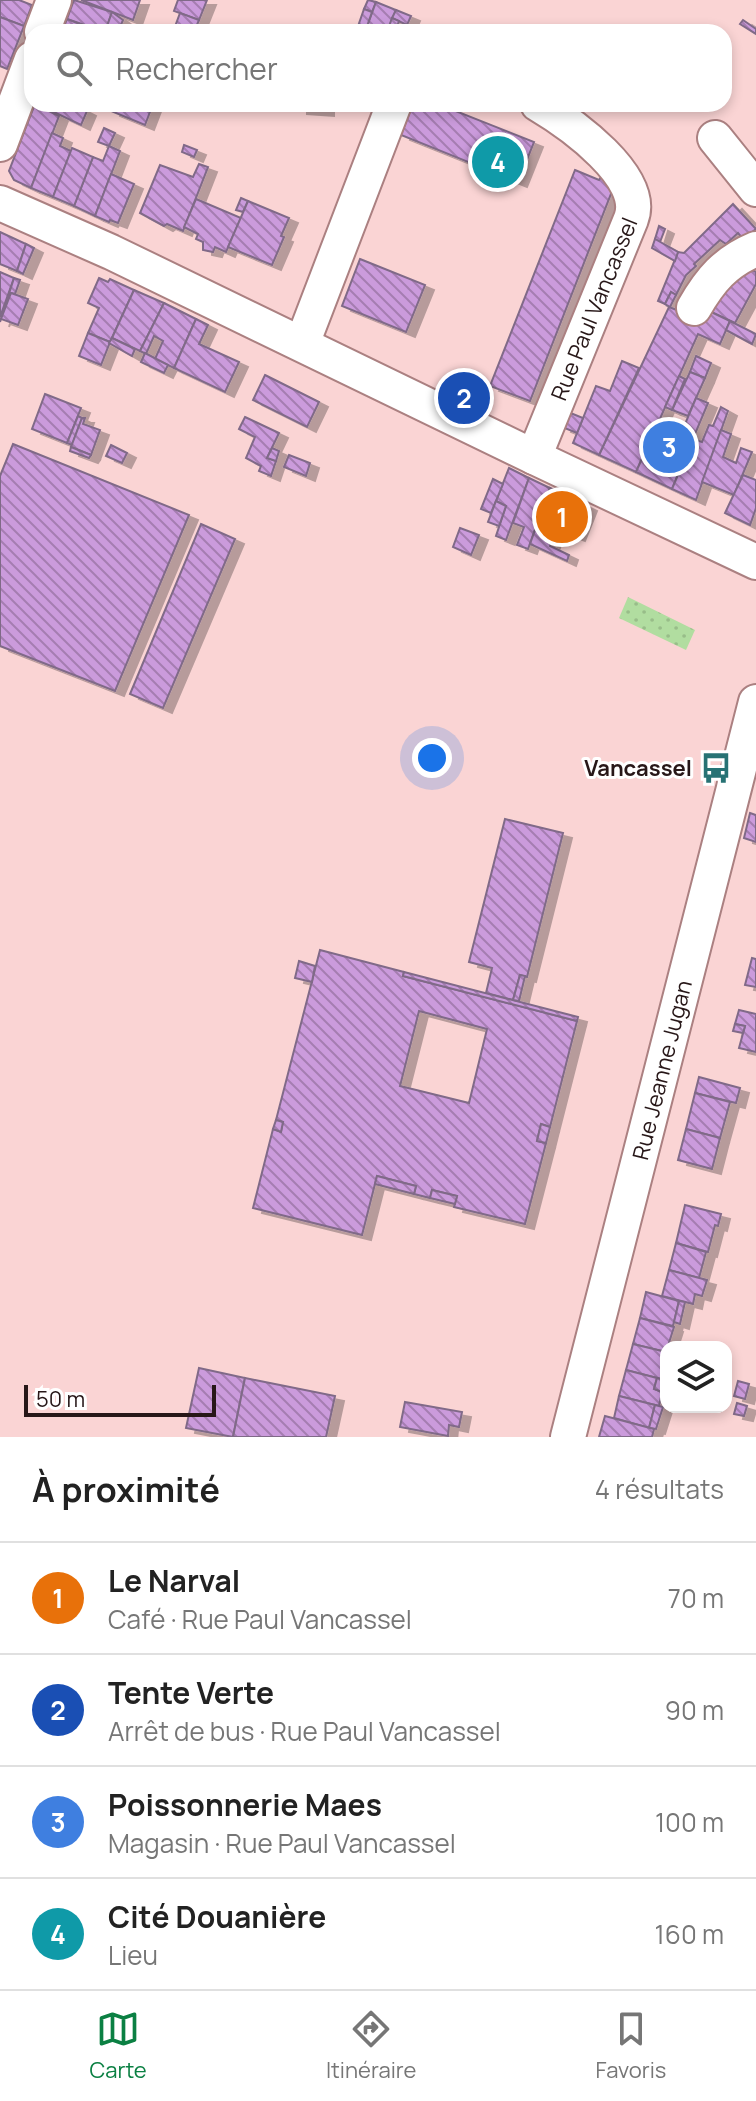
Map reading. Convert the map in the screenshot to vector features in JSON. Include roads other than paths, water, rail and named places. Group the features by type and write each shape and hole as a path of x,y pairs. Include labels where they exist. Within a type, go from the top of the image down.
{"street":[{"path":"45,24 54,0"},
{"path":"0,144 24,80"},
{"path":"302,344 391,112"},
{"name":"Rue Paul Vancassel","path":"534,457 634,206 629,188 599,150 570,124 551,112"},
{"path":"715,138 756,189"},
{"path":"0,203 111,252 756,562"},
{"path":"694,308 720,270 737,257 756,249"},
{"name":"Rue Jeanne Jugan","path":"568,1437 756,702"}],"place":[{"name":"Cité Douanière","path":"498,162"},
{"name":"Tente Verte","path":"464,398"},
{"name":"Poissonnerie Maes","path":"669,447"},
{"name":"Le Narval","path":"562,517"},
{"name":"Vancassel","path":"716,768"}]}
